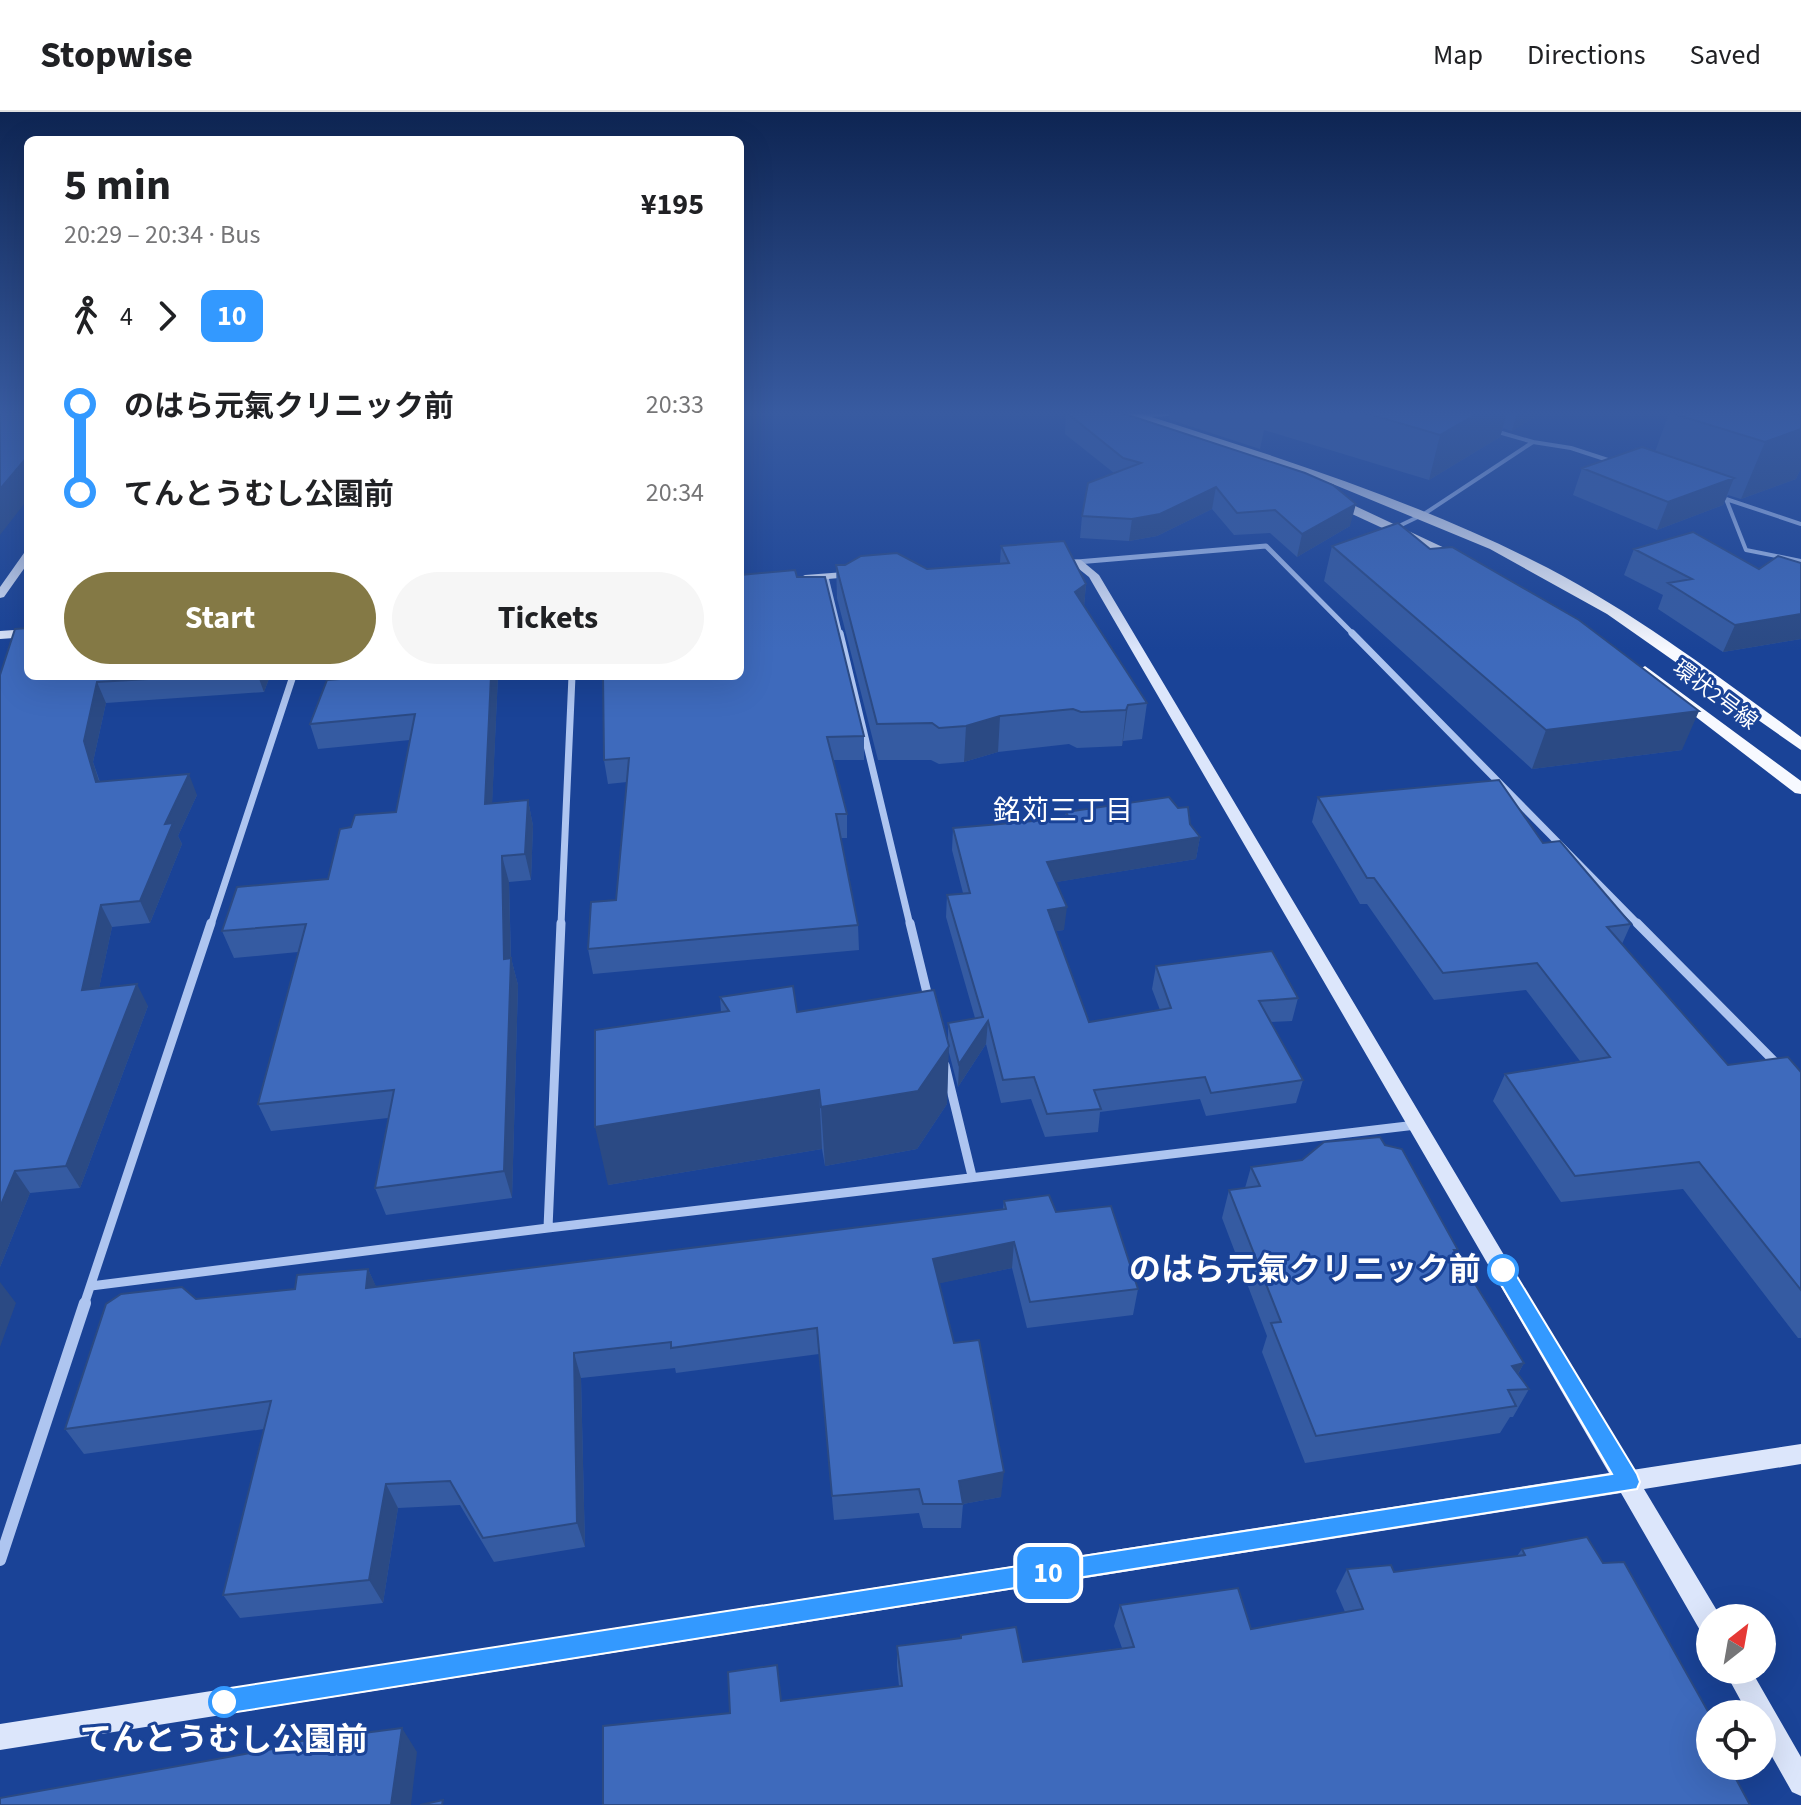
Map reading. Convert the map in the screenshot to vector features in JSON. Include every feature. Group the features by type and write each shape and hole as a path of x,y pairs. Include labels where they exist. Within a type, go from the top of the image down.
{"main road":[{"name":"環状2号線","path":"1364,492 1424,514 1547,573 1644,631 1801,745"},
{"path":"1314,493 1397,527 1469,563"},
{"name":"環状2号線","path":"1631,660 1801,789"}],"street":[{"path":"1029,562 1077,562 1266,546 1780,1067"},
{"path":"0,595 24,561"},
{"path":"1077,562 1088,567 1093,575 1699,1604"},
{"path":"783,580 873,573"},
{"path":"826,577 931,1006"},
{"path":"0,635 24,633"},
{"path":"0,1560 292,680"},
{"path":"548,1228 572,680"},
{"path":"942,1052 972,1176"},
{"path":"91,1286 972,1176 1416,1125"},
{"path":"0,1737 1801,1454"},
{"path":"1776,1739 1801,1783"}],"lane":[{"path":"1397,527 1457,492"},
{"path":"1712,495 1801,524"},
{"path":"1726,499 1746,550 1801,561"}],"building":[{"path":"1086,492 1206,492 1160,514 1132,519 1082,516"},
{"path":"1220,492 1341,492 1356,504 1302,534 1275,510 1237,513"},
{"path":"1643,492 1695,492 1668,502"},
{"path":"1398,523 1430,549 1452,547 1579,620 1699,711 1546,730 1332,546"},
{"path":"1693,532 1759,569 1778,556 1801,563 1801,614 1735,625 1668,583 1692,579 1634,549"},
{"path":"1064,541 1086,584 1075,592 1147,703 1128,705 1126,710 1081,712 1073,709 1000,716 966,726 939,728 932,723 877,724 836,565 845,565 861,556 897,553 927,569 1009,563 1001,546"},
{"path":"795,570 797,577 825,577 864,736 827,737 847,814 836,814 858,925 588,949 591,902 616,900 629,758 604,760 603,680 744,680 744,575"},
{"path":"24,628 24,680 131,680 97,682 84,741 96,782 189,774 165,824 173,823 140,901 101,905 82,990 137,984 66,1166 15,1171 0,1207 0,675 15,629"},
{"path":"327,680 491,680 485,804 528,800 525,854 502,856 504,959 511,958 504,1171 375,1188 394,1090 258,1104 306,924 222,931 237,887 328,879 340,829 351,827 355,815 396,812 415,714 310,724"},
{"path":"1499,780 1543,843 1560,841 1631,924 1607,927 1728,1065 1788,1057 1801,1072 1801,1290 1699,1162 1575,1176 1505,1074 1610,1057 1537,963 1443,973 1374,878 1367,878 1318,797"},
{"path":"1169,797 1178,808 1188,807 1190,824 1200,837 1047,862 1067,907 1048,910 1089,1022 1171,1008 1156,966 1272,951 1298,998 1259,1001 1303,1080 1211,1093 1205,1077 1094,1090 1101,1109 1047,1114 1034,1077 1003,1080 988,1021 959,1064 948,1023 983,1017 947,895 970,893 953,828 1069,818 1066,812"},
{"path":"793,986 797,1012 934,990 949,1046 918,1091 821,1107 819,1090 595,1127 595,1030 729,1011 720,997"},
{"path":"1380,1137 1385,1145 1402,1149 1458,1250 1454,1250 1524,1363 1512,1366 1529,1389 1508,1390 1516,1406 1316,1436 1271,1323 1281,1322 1229,1190 1260,1186 1251,1167 1302,1160 1324,1142"},
{"path":"1049,1195 1056,1212 1111,1206 1138,1289 1030,1302 1014,1242 933,1259 954,1343 979,1340 1004,1472 959,1481 963,1504 923,1504 919,1489 832,1496 817,1328 671,1348 671,1342 574,1353 577,1523 483,1538 450,1481 386,1484 369,1580 223,1595 271,1401 65,1429 106,1304 121,1294 182,1287 196,1299 295,1289 297,1275 368,1269 366,1288 1006,1209 1004,1201"},
{"path":"1587,1537 1603,1563 1624,1562 1702,1700 1696,1700 1696,1780 1737,1780 1750,1805 603,1805 603,1726 730,1713 728,1672 777,1665 781,1701 902,1686 897,1646 1016,1627 1023,1662 1134,1647 1120,1605 1238,1588 1251,1629 1363,1609 1347,1569 1391,1565 1394,1572 1525,1555 1522,1549"},
{"path":"402,1728 391,1805 0,1805 0,1798 295,1745 295,1742"},
{"path":"443,1800 442,1805 420,1805"}],"bus line":[{"name":"10","path":"224,1702 1629,1482 1503,1270"}],"place":[{"name":"のはら元氣クリニック前","path":"1503,1270"},
{"name":"てんとうむし公園前","path":"224,1702"}],"district":[{"name":"銘苅三丁目","path":"1063,811"}]}
